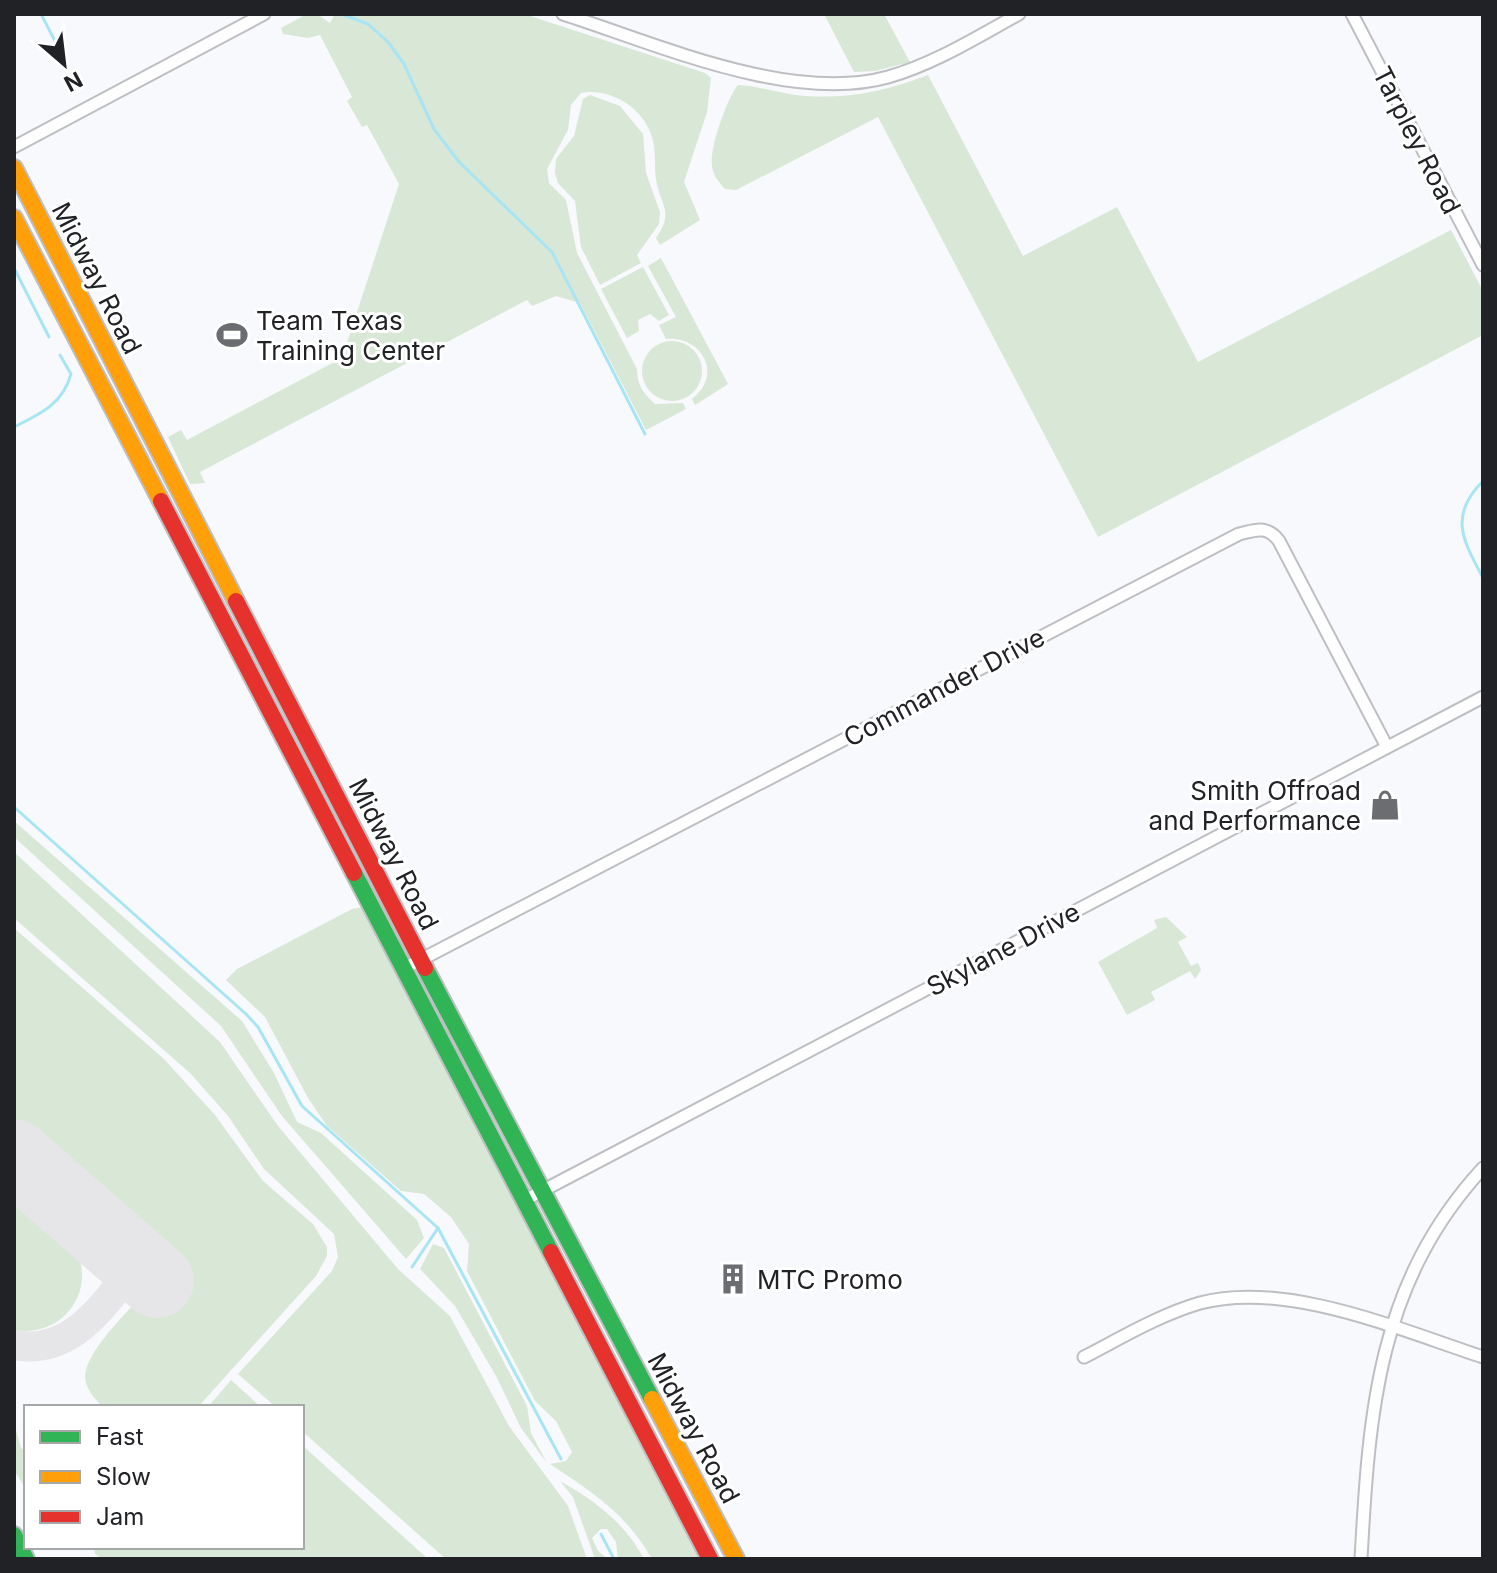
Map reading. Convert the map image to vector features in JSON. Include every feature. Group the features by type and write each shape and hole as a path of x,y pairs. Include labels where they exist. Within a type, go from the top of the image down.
{"main road":[{"name":"Midway Road","path":"14,168 421,960 736,1559"},
{"name":"Midway Road","path":"14,218 706,1552"},
{"path":"130,442 150,433"},
{"path":"239,652 258,643"},
{"path":"629,1404 649,1393"},
{"path":"706,1552 723,1534"},
{"path":"14,1535 26,1559"}],"street":[{"path":"14,147 264,14"},
{"path":"563,14 768,78 824,85 864,82 913,68 1019,14"},
{"name":"Tarpley Road","path":"1352,14 1483,265"},
{"name":"Commander Drive","path":"403,969 1239,534 1260,529 1272,531 1279,541 1387,747"},
{"name":"Skylane Drive","path":"523,1201 1483,697"},
{"path":"1361,1559 1368,1452 1378,1373 1389,1326 1428,1241 1483,1168"},
{"path":"1084,1357 1174,1312 1231,1298 1296,1301 1389,1326 1483,1357"}],"green space":[{"path":"307,14 317,14 330,23 335,14 524,14 705,73 711,78 707,112 684,182 700,220 660,245 656,238 665,221 665,208 656,179 653,141 643,119 626,103 604,93 581,93 571,105 568,130 547,169 549,183 566,200 577,253 637,369 642,388 655,404 683,403 686,409 646,430 580,303 556,296 532,306 527,300 200,472 205,483 190,484 168,437 181,430 187,440 342,358 399,184 367,125 362,127 347,101 352,97 320,35 308,38 283,34 281,28"},
{"path":"824,14 884,14 910,62 875,71 854,72"},
{"path":"928,75 1023,256 1117,207 1198,362 1451,230 1483,291 1483,335 1098,537 878,117 736,190 725,189 714,173 712,158 716,136 738,85 805,96 837,96 882,89"},
{"path":"590,95 620,106 643,134 646,173 660,212 659,224 637,255 641,263 600,285 581,247 575,201 558,183 555,173 556,159 574,136 583,99"},
{"path":"661,258 728,384 695,405 692,399 702,389 707,369 698,350 679,340 666,339 659,325 676,317 648,266"},
{"path":"643,267 669,315 659,321 650,314 638,320 639,331 627,338 601,289"},
{"path":"672,341 693,350 702,371 693,392 672,401 651,392 642,371 651,350"},
{"path":"14,821 242,1021 274,1073 297,1122 321,1133 417,1220 424,1238 406,1259 282,1116 221,1026 14,837"},
{"path":"14,852 220,1042 278,1126 398,1269 450,1316 509,1426 568,1506 587,1559 446,1559 304,1433 304,1405 274,1405 238,1374 332,1271 338,1257 334,1234 264,1169 228,1116 191,1074 14,918"},
{"path":"363,907 700,1559 652,1559 619,1516 594,1494 550,1464 566,1461 572,1452 556,1421 535,1401 467,1271 469,1244 451,1217 424,1194 401,1191 327,1126 308,1098 265,1017 226,980 237,969 352,909"},
{"path":"1166,917 1187,937 1178,942 1191,966 1198,963 1201,970 1195,979 1190,971 1151,992 1155,1000 1127,1015 1098,962 1157,928 1154,920"},
{"path":"14,928 164,1059 215,1115 263,1181 313,1224 327,1247 327,1256 316,1276 200,1405 101,1405 87,1386 85,1375 91,1358 124,1315 173,1263 14,1122"},
{"path":"23,1200 36,1208 70,1241 77,1251 82,1273 81,1288 68,1313 44,1328 29,1331 14,1330 14,1211"},
{"path":"433,1244 444,1248 527,1406 531,1433 547,1463 521,1428 496,1376 455,1306 420,1269"},
{"path":"231,1380 259,1405 210,1405"},
{"path":"14,1423 24,1450 24,1486 14,1470"},
{"path":"304,1447 428,1559 103,1559 95,1554 94,1549 304,1549"},
{"path":"560,1481 608,1514 637,1546 644,1559 618,1559 616,1542 607,1529 601,1529 592,1538 598,1551 608,1559 595,1559 573,1497"}],"waterway":[{"path":"41,14 68,66"},
{"path":"341,14 368,24 388,42 404,64 434,129 459,162 552,252 645,434"},
{"path":"74,78 76,82"},
{"path":"14,268 49,337"},
{"path":"14,427 41,412 62,393 71,374 60,355"},
{"path":"1483,481 1472,494 1462,517 1465,540 1483,578"},
{"path":"14,807 246,1014 258,1027 302,1106 438,1228 561,1459"},
{"path":"412,1267 438,1228"},
{"path":"601,1534 614,1559"}],"taxiway":[{"path":"14,1172 22,1163"},
{"path":"14,1345 35,1346 70,1334 99,1310 137,1264"}],"runway":[{"path":"14,1156 157,1281"}],"traffic: fast":[{"path":"354,873 551,1252"},
{"path":"425,968 652,1399"},
{"path":"14,1535 26,1559"}],"traffic: slow":[{"path":"14,168 236,601"},
{"path":"14,218 161,501"},
{"path":"652,1399 736,1559"}],"traffic: jam":[{"path":"161,501 354,873"},
{"path":"236,601 425,968"},
{"path":"551,1252 710,1559"}],"place":[{"name":"Team Texas Training Center","path":"232,335"},
{"name":"Smith Offroad and Performance","path":"1385,805"},
{"name":"MTC Promo","path":"733,1279"}]}
